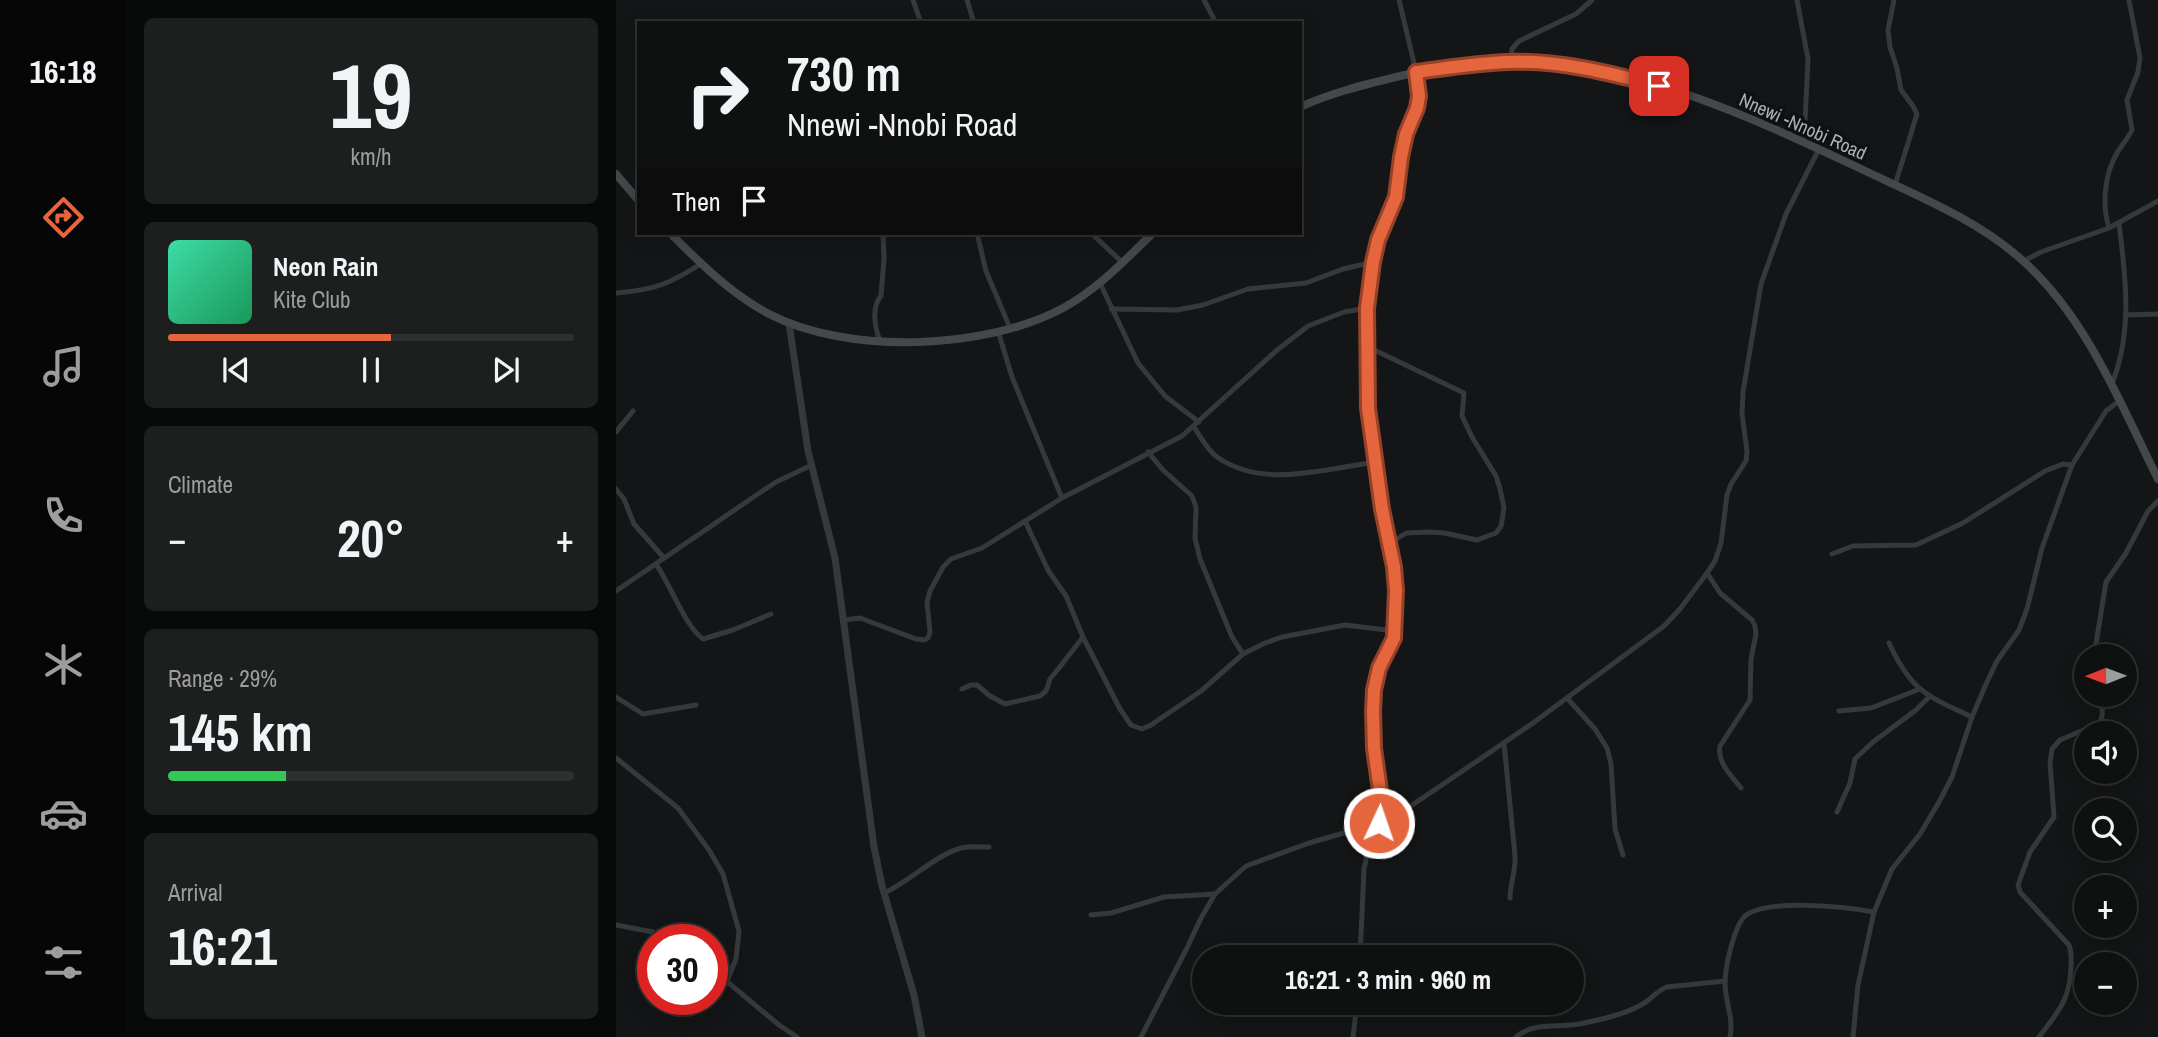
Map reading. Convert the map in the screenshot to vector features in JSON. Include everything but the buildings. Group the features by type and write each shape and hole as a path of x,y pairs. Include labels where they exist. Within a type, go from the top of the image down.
{"main road":[{"name":"Nnewi -Nnobi Road","path":"1302,106 1354,87 1416,72 1511,61 1600,70 1659,86 1727,109 1804,142 1969,222 2024,261 2079,327 2158,479"},
{"path":"616,174 637,199"},
{"path":"672,235 733,292 769,314 838,338 880,341 941,341 1025,325 1064,307 1100,283 1151,235"}],"street":[{"path":"913,0 921,21"},
{"path":"967,0 973,21"},
{"path":"1203,0 1215,21"},
{"path":"1361,945 1364,869 1368,846 1379,823 1381,798 1374,748 1374,690 1379,668 1392,645 1396,590 1368,408 1367,308 1378,240 1396,197 1401,157 1419,96 1399,0"},
{"path":"1511,61 1512,49 1519,41 1576,14 1592,0"},
{"path":"1797,0 1808,59 1804,142"},
{"path":"1894,0 1888,30 1890,47 1901,90 1917,114 1895,185"},
{"path":"2109,229 2105,217 2106,186 2115,155 2132,130 2127,100 2140,66 2129,0"},
{"path":"1141,1037 1177,970 1200,918 1215,894 1246,866 1379,823 1405,810 1567,698 1664,626 1681,609 1715,561 1721,543 1727,495 1746,461 1743,392 1760,284 1786,214 1819,149"},
{"path":"2024,261 2041,252 2109,229 2158,201"},
{"path":"2111,386 2120,365 2125,335 2126,314 2119,223"},
{"path":"880,341 875,328 877,300 881,296 883,235"},
{"path":"977,235 986,271 1010,328"},
{"path":"1093,235 1123,263"},
{"path":"1111,309 1177,310 1248,289 1306,284 1343,269 1373,262"},
{"path":"616,293 662,286 702,263"},
{"path":"1100,283 1138,363 1165,396 1196,425 1216,457 1256,473 1314,473 1377,462"},
{"path":"844,620 860,618 916,639 928,638 930,632 927,602 930,591 943,567 951,559 982,548 1062,498 1172,442 1196,425 1276,351 1308,327 1344,312 1367,308"},
{"path":"2126,314 2158,314"},
{"path":"789,323 812,465 835,558 874,847 884,893 914,995 922,1037"},
{"path":"998,331 1012,377 1062,498"},
{"path":"1368,347 1464,393 1462,416 1496,476 1504,508 1502,526 1486,538 1471,540 1444,533 1406,533 1389,544"},
{"path":"1853,1037 1858,985 1874,912 1892,870 1940,803 1952,777 1972,717 1997,661 2019,630 2042,548 2072,465 2106,411 2119,401"},
{"path":"616,432 633,411"},
{"path":"1148,452 1163,470 1192,496 1196,507 1195,538 1200,559 1229,629 1243,654"},
{"path":"1832,554 1853,547 1916,545 1963,523 2045,471 2063,464 2072,465"},
{"path":"616,591 776,482 812,465"},
{"path":"616,489 624,499 634,524 664,558"},
{"path":"2096,644 2106,582 2126,553 2148,511 2158,502"},
{"path":"1025,521 1048,570 1066,596 1083,638 1120,709 1131,725 1137,728 1151,725 1182,705 1243,654 1273,640 1345,625 1395,631"},
{"path":"656,564 696,633 703,639 733,631 771,614"},
{"path":"1707,573 1720,593 1755,626 1750,700 1720,746 1719,752 1726,769 1741,788"},
{"path":"962,689 977,685 1005,704 1040,696 1083,638"},
{"path":"1889,643 1904,672 1920,689 1972,717"},
{"path":"1839,711 1871,708 1920,689"},
{"path":"1837,812 1850,783 1854,759 1930,696"},
{"path":"616,698 643,714 696,705"},
{"path":"1567,698 1595,729 1607,748 1611,764 1615,829 1623,855"},
{"path":"2039,1037 2067,998 2071,950 2018,885 2030,852 2054,817 2050,763 2052,749 2060,740 2098,724 2102,707"},
{"path":"1504,743 1516,856 1510,898"},
{"path":"616,758 678,808 723,874 739,931 736,959 728,979"},
{"path":"884,893 901,886 926,867 959,849 989,847"},
{"path":"1091,915 1111,913 1164,897 1215,894"},
{"path":"1730,1037 1731,1012 1725,981 1737,930 1746,916 1764,908 1801,906 1843,907 1874,912"},
{"path":"616,925 637,929"},
{"path":"1516,1037 1535,1027 1577,1024 1627,1011 1645,1003 1659,990 1667,987 1725,981"},
{"path":"728,982 779,1026 797,1037"},
{"path":"1353,1037 1355,1015"}],"route":[{"path":"1379,823 1381,798 1374,748 1374,690 1379,668 1394,638 1396,590 1368,408 1367,308 1378,240 1396,197 1406,134 1417,108 1419,84 1416,72 1511,61 1600,70 1659,86"}]}
